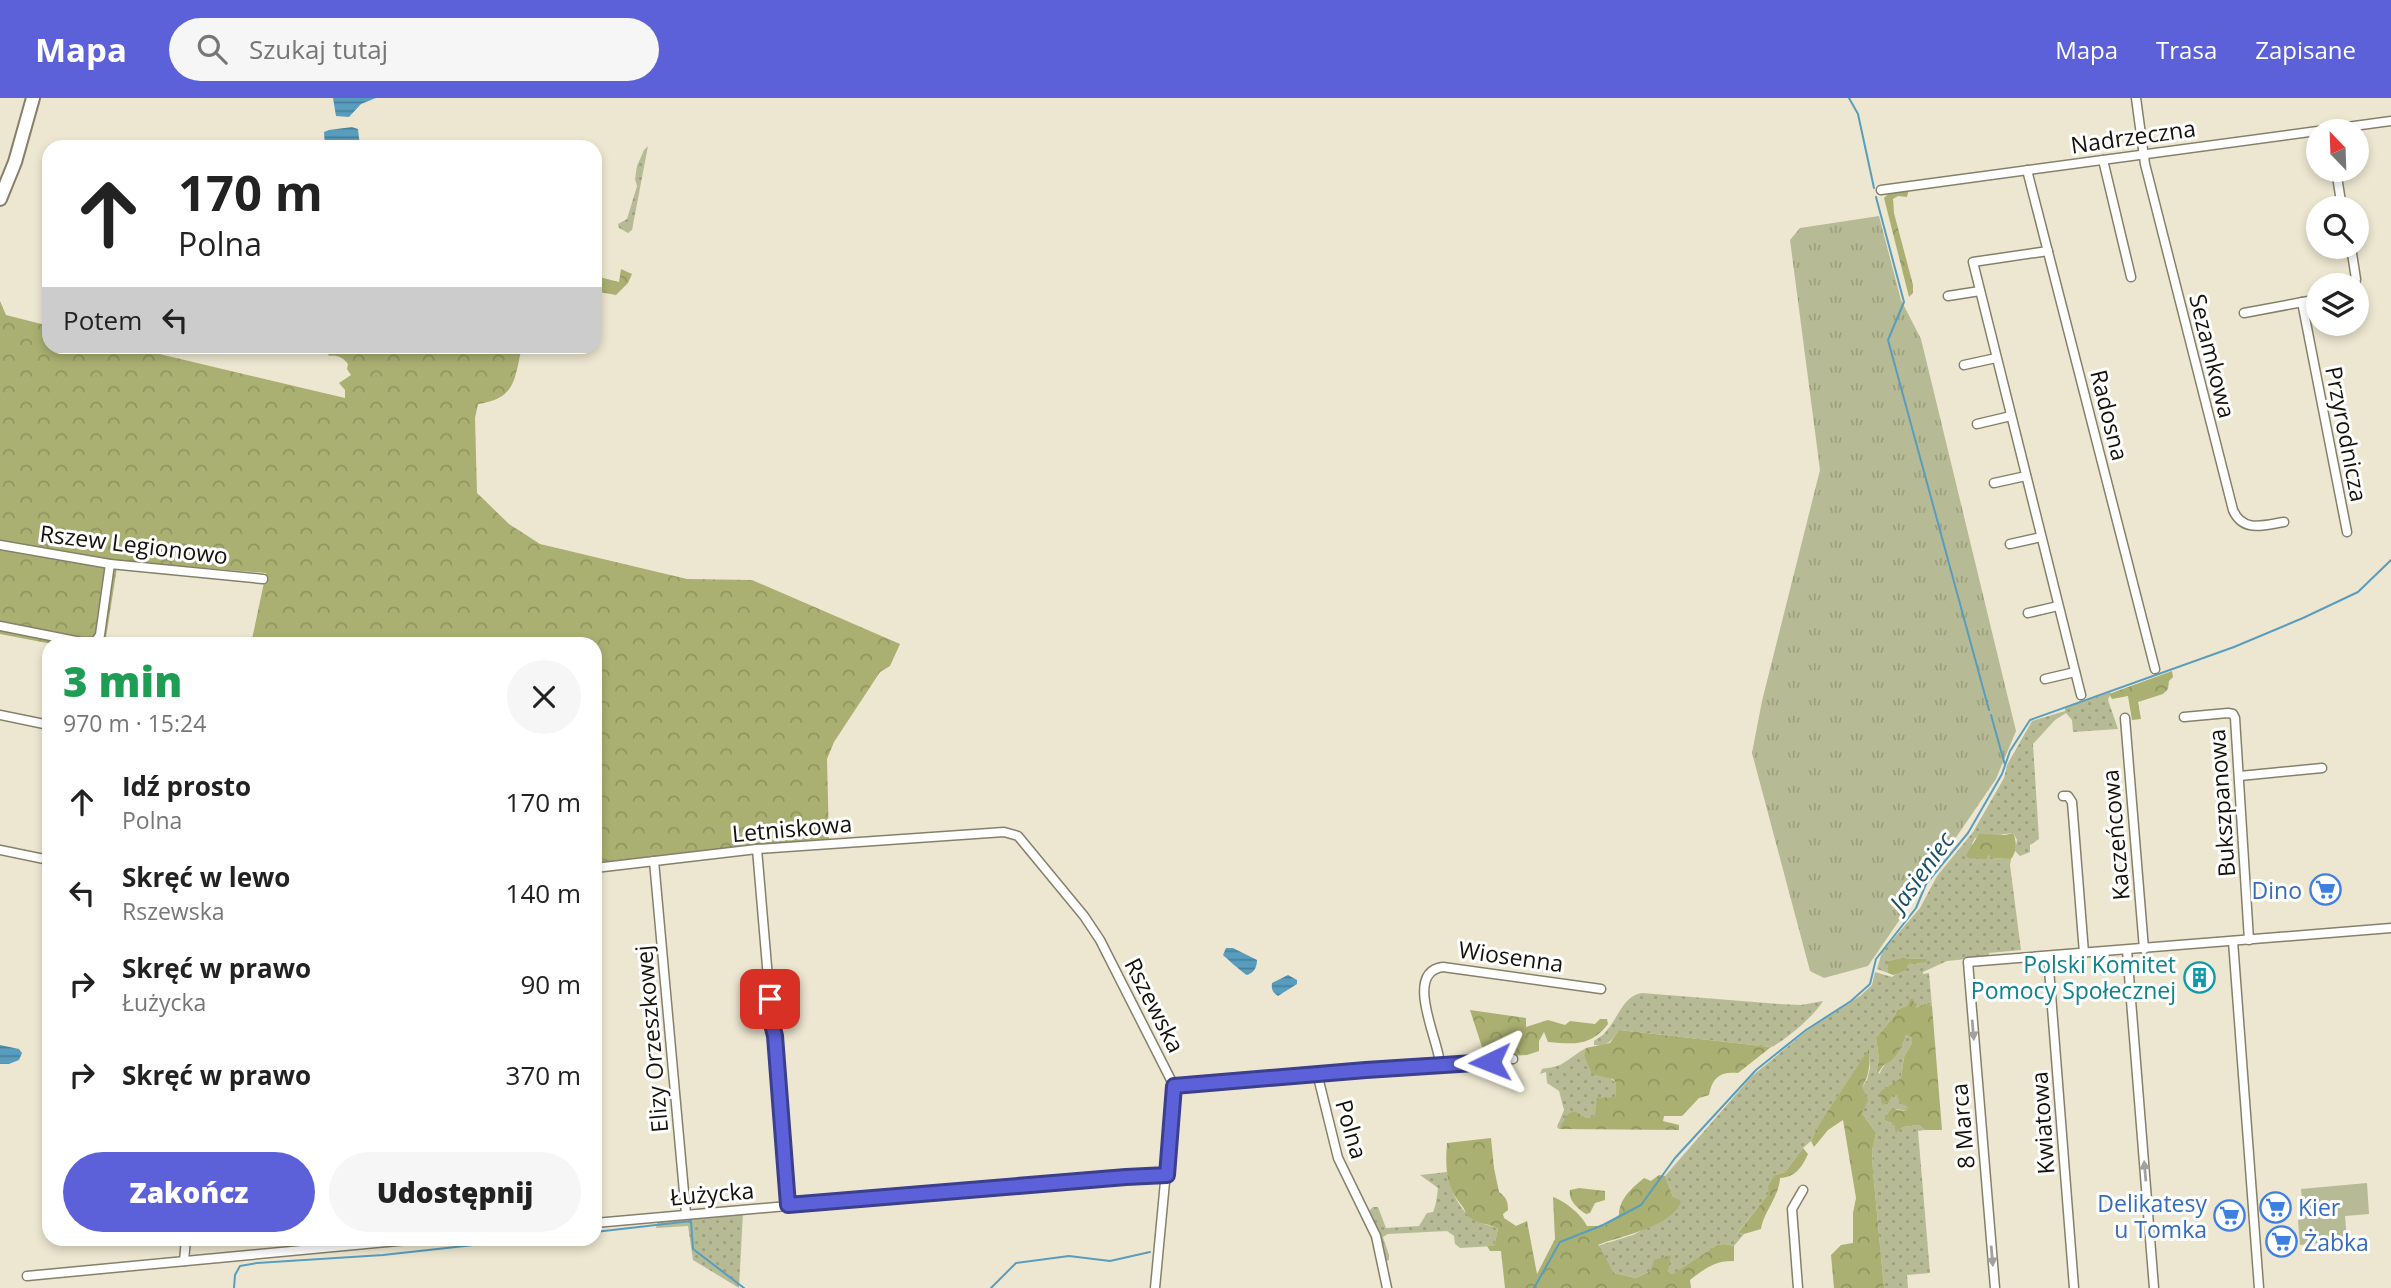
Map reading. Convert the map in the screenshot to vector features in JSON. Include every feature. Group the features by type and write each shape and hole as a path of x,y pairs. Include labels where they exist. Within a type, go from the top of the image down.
{"street":[{"path":"0,200 15,162 33,98"},
{"path":"2136,98 2144,154"},
{"name":"Nadrzeczna","path":"2370,124 2391,121"},
{"name":"Nadrzeczna","path":"1881,190 2306,133"},
{"name":"Sezamkowa","path":"2144,154 2233,510 2239,522 2247,525 2284,522"},
{"path":"2103,160 2131,277"},
{"name":"Radosna","path":"2027,170 2155,669"},
{"path":"2048,251 1973,262 2081,695"},
{"path":"1948,296 1980,291"},
{"path":"2244,313 2306,301"},
{"name":"Przyrodnicza","path":"2302,302 2347,532"},
{"path":"1964,365 1996,358"},
{"path":"1977,424 2011,416"},
{"path":"1994,483 2026,476"},
{"path":"2010,544 2041,537"},
{"name":"Rszew Legionowo","path":"0,545 110,564 263,579"},
{"path":"99,637 110,564"},
{"path":"2028,612 2058,606"},
{"path":"0,626 56,637"},
{"path":"2045,679 2075,672"},
{"name":"Bukszpanowa","path":"2184,717 2233,714 2235,718 2249,940"},
{"path":"0,715 42,724"},
{"name":"Kaczeńcowa","path":"2125,718 2144,949"},
{"path":"2239,776 2322,768"},
{"path":"2063,796 2068,796 2072,802 2084,953"},
{"name":"Rszewska","path":"993,833 1010,832 1022,839 1091,926 1174,1086 1155,1288"},
{"name":"Letniskowa","path":"602,866 757,849 993,833"},
{"path":"757,849 788,1205"},
{"path":"0,850 42,859"},
{"name":"Elizy Orzeszkowej","path":"654,861 686,1214"},
{"path":"2048,956 2391,928"},
{"path":"2233,941 2259,1288"},
{"path":"2127,950 2154,1288"},
{"name":"8 Marca","path":"1995,1288 1968,962 2048,956"},
{"name":"Kwiatowa","path":"2048,956 2074,1288"},
{"name":"Wiosenna","path":"1440,1064 1440,1053 1424,999 1427,977 1436,967 1601,989"},
{"path":"1317,1073 1513,1059"},
{"name":"Polna","path":"1174,1086 1317,1073 1338,1158 1376,1236 1387,1288"},
{"name":"Łużycka","path":"602,1222 1167,1175"},
{"path":"1798,1288 1792,1209 1803,1190"},
{"path":"184,1261 185,1246"},
{"path":"27,1276 344,1246"}],"green space":[{"path":"648,146 632,230 628,233 619,228 618,224 627,219 637,186 637,166"},
{"path":"1909,189 1907,197 1898,196 1893,199 1894,213 1913,285 1913,293 1909,297 1884,198 1892,190"},
{"path":"1879,216 1901,300 1921,339 2016,731 1996,779 1868,966 1824,978 1810,971 1752,753 1762,701 1820,470 1790,240 1800,228"},
{"path":"621,269 632,274 628,283 616,295 602,292 602,278 619,282"},
{"path":"0,301 6,315 42,324 42,354 160,354 345,398 345,390 339,383 351,375 347,369 348,364 340,357 328,354 520,354 512,385 500,397 478,404 475,418 477,493 509,524 540,544 687,579 752,580 900,644 890,666 880,672 834,742 827,759 829,841 602,863 602,637 252,637 266,573 118,561 106,637 42,637 42,642 0,634"},
{"path":"2172,671 2173,677 2163,694 2138,702 2141,719 2132,720 2128,696 2112,699 2109,694"},
{"path":"2111,692 2108,700 2118,729 2073,732 2072,720 2066,713 2055,720 2033,744 2039,839 2030,845 2030,852 2020,856 2015,851 2017,840 2013,833 1975,838 1972,844 1987,855 1990,854 1992,858 2011,859 2021,950 1989,953 1989,957 1947,961 1923,972 1929,973 1932,1006 1925,1003 1916,1008 1908,1005 1897,1010 1876,1038 1879,1058 1876,1074 1880,1073 1897,1052 1906,1035 1912,1036 1912,1043 1904,1057 1901,1078 1880,1093 1898,1095 1908,1109 1897,1109 1884,1120 1894,1124 1897,1132 1903,1127 1919,1125 1925,1130 1918,1131 1930,1273 1907,1275 1908,1288 1884,1288 1873,1171 1872,1151 1876,1133 1862,1113 1862,1087 1870,1068 1869,1050 1819,1124 1811,1141 1785,1172 1775,1175 1769,1193 1738,1233 1744,1234 1734,1246 1717,1245 1672,1276 1668,1271 1651,1271 1636,1278 1614,1273 1597,1246 1633,1235 1665,1218 1673,1197 1665,1176 1752,1076 1809,1029 1860,996 1872,985 1875,972 1892,977 1908,964 1926,959 1901,958 1888,961 1888,973 1877,969 1882,952 1920,908 1937,876 1973,832 2032,721"},
{"path":"2013,833 2016,846 2011,859 1991,858 1989,854 1986,859 1968,858 1966,855 1979,834"},
{"path":"1901,958 1927,959 1926,962 1908,964 1906,970 1893,975 1888,973 1888,961"},
{"path":"1642,993 1801,1005 1823,1001 1799,1027 1771,1047 1619,1030 1609,1042 1594,1045 1594,1041 1606,1032 1626,1002"},
{"path":"1910,999 1913,999 1916,1008 1925,1003 1932,1006 1942,1130 1925,1130 1919,1125 1903,1127 1896,1133 1894,1124 1884,1120 1891,1109 1908,1109 1900,1103 1897,1095 1892,1095 1889,1102 1882,1105 1880,1092 1901,1078 1904,1057 1912,1043 1912,1037 1906,1035 1896,1055 1883,1065 1876,1075 1879,1058 1876,1038 1897,1010 1908,1005"},
{"path":"1470,1010 1526,1018 1526,1027 1548,1020 1565,1025 1570,1021 1595,1024 1600,1019 1607,1019 1608,1024 1595,1037 1581,1042 1548,1042 1544,1032 1539,1041 1539,1051 1527,1055 1494,1057 1483,1050"},
{"path":"1619,1030 1771,1047 1738,1073 1726,1073 1718,1077 1712,1084 1709,1095 1699,1098 1682,1116 1664,1116 1663,1121 1679,1125 1679,1130 1559,1129 1568,1114 1575,1111 1587,1118 1595,1116 1597,1098 1616,1097 1616,1083 1613,1079 1592,1074 1584,1055 1586,1048 1610,1043"},
{"path":"1586,1048 1584,1055 1616,1083 1617,1097 1605,1099 1596,1116 1587,1118 1575,1111 1559,1129 1557,1127 1564,1110 1559,1091 1547,1083 1546,1072 1540,1074 1542,1069 1560,1065"},
{"path":"1869,1049 1869,1069 1862,1087 1868,1100 1862,1113 1876,1133 1872,1151 1873,1171 1884,1288 1834,1288 1831,1255 1841,1245 1853,1243 1856,1198 1843,1120 1828,1130 1814,1147 1811,1141 1819,1124"},
{"path":"1491,1138 1499,1192 1508,1204 1504,1218 1516,1226 1527,1221 1537,1274 1555,1239 1553,1197 1573,1209 1587,1226 1604,1226 1619,1215 1624,1199 1635,1186 1644,1178 1651,1181 1659,1175 1665,1176 1673,1197 1681,1201 1668,1218 1657,1224 1598,1245 1614,1273 1636,1278 1651,1271 1654,1260 1671,1255 1668,1271 1672,1275 1717,1245 1724,1244 1734,1246 1734,1261 1722,1262 1705,1269 1690,1280 1691,1288 1505,1288 1501,1251 1490,1251 1487,1246 1494,1246 1498,1229 1468,1216 1453,1191 1447,1169 1447,1143"},
{"path":"1803,1148 1808,1154 1806,1159 1794,1173 1780,1178 1761,1229 1738,1233 1769,1193 1768,1186 1775,1175 1785,1172"},
{"path":"1447,1172 1462,1209 1474,1219 1498,1229 1494,1246 1460,1248 1455,1244 1454,1236 1447,1231 1388,1234 1383,1237 1389,1255 1389,1260 1386,1261 1369,1211 1378,1207 1386,1228 1419,1226 1427,1213 1433,1212 1438,1188 1420,1175"},
{"path":"2367,1183 2369,1214 2345,1216 2347,1241 2300,1245 2298,1220 2304,1219 2301,1189"},
{"path":"1579,1188 1605,1191 1605,1200 1595,1203 1590,1213 1586,1214 1572,1201 1570,1190"},
{"path":"743,1212 739,1288 693,1260 688,1226 656,1228 658,1220"}],"water":[{"path":"333,98 376,98 361,104 349,117 336,116"},
{"path":"352,127 358,129 359,140 325,140 324,132"},
{"path":"1226,948 1233,948 1257,960 1256,967 1247,975 1223,955"},
{"path":"1288,975 1297,980 1297,984 1278,996 1273,991 1272,983"},
{"path":"0,1045 19,1049 22,1053 19,1060 0,1064"}],"waterway":[{"path":"1849,98 1858,114 1874,188"},
{"path":"1876,197 1904,302 1888,340 1989,710"},
{"name":"Jasieniec","path":"1534,1288 1560,1242 1603,1225 1641,1205 1675,1158 1756,1070 1806,1030 1851,1001 1870,984 1876,959 1916,908 1926,884 1968,833 2002,774 2010,751 2030,720 2234,647 2303,618 2358,592 2391,560"},
{"path":"1991,715 2005,765"},
{"path":"602,1231 691,1221 693,1249 744,1288"},
{"path":"234,1288 235,1275 240,1266 464,1246"},
{"path":"991,1288 1016,1263 1069,1256 1110,1261 1150,1252"}],"place":[{"name":"Dino","path":"2325,890"},
{"name":"Polski Komitet Pomocy Społecznej","path":"2199,977"},
{"name":"Kier","path":"2275,1207"},
{"name":"Delikatesy u Tomka","path":"2230,1216"},
{"name":"Żabka","path":"2281,1242"}],"route":[{"path":"770,999 788,1205 1167,1175 1174,1086 1490,1062"}]}
